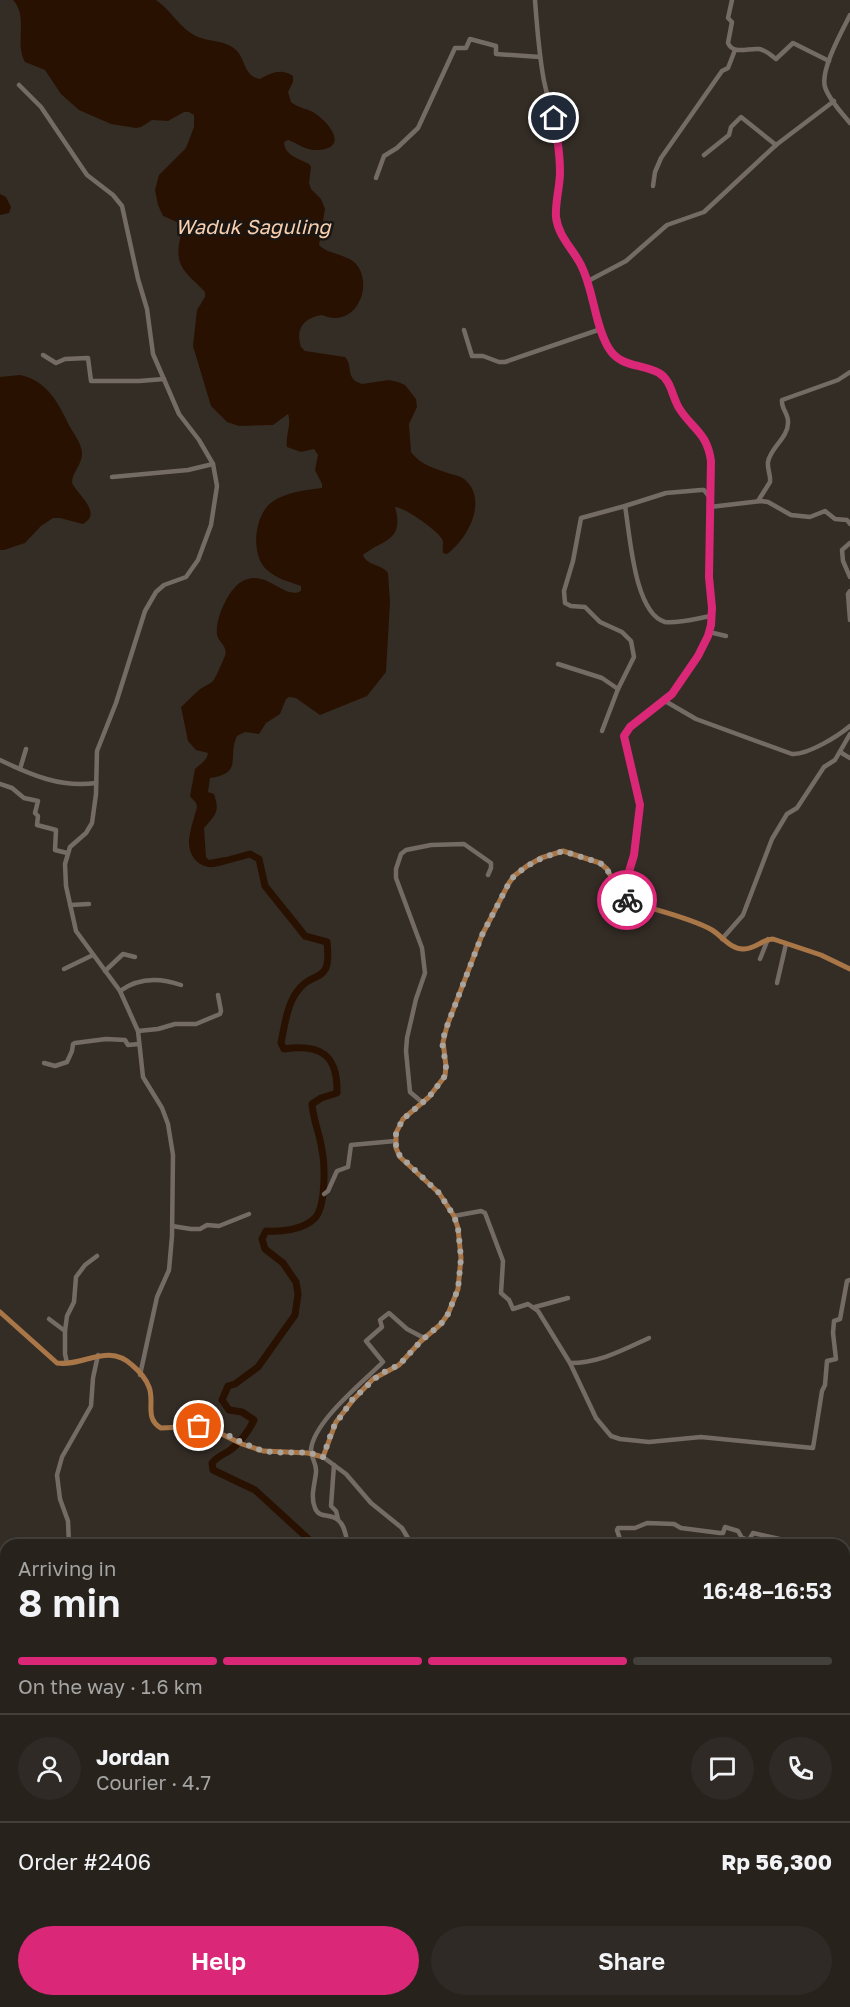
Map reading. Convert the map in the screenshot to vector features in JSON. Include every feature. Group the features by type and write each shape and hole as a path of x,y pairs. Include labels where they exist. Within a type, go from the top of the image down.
{"main road":[{"path":"0,1312 51,1360 60,1364 110,1354 134,1366 148,1385 151,1418 158,1427 166,1430 205,1426 242,1444 272,1452 311,1453 323,1457 333,1428 352,1400 380,1374 399,1365 420,1335 445,1319 458,1289 461,1258 458,1228 454,1216 439,1193 400,1156 395,1142 400,1123 423,1103 445,1076 446,1066 442,1042 447,1026 482,935 514,876 542,858 563,851 600,863 607,869 617,891 628,900 710,929 722,939 743,949 753,948 768,939 831,959 850,969"}],"street":[{"path":"535,0 540,57 557,141 560,173 556,203 557,225 588,281 607,345 618,360 646,368 664,377 679,408 703,436 710,450 711,616 709,632 698,656 680,684 665,701 630,727 624,736 640,805 628,882 628,900"},
{"path":"732,0 728,18 732,24 729,47 735,50 760,49 776,59 792,43 830,61"},
{"path":"850,15 825,73 825,83 834,101 850,123"},
{"path":"376,178 384,156 397,148 418,128 455,48 466,48 470,39 496,46 496,54 540,57"},
{"path":"653,186 655,172 661,158 722,71 728,68 735,50"},
{"path":"18,85 41,107 87,175 113,195 122,206 147,309 153,354 178,414 202,444 213,464 217,486 211,525 201,553 186,577 165,585 156,592 148,605 116,703 97,751 91,826 74,842 67,854 64,868 76,931 120,991 138,1031 143,1077 162,1108 171,1136 174,1176 169,1270 157,1297 140,1375"},
{"path":"588,281 626,261 667,225 704,212 776,145 834,101"},
{"path":"704,155 729,135 731,127 741,117 776,145"},
{"path":"464,330 472,356 483,356 501,363 601,329"},
{"path":"43,354 56,363 64,359 88,358 91,381 164,379"},
{"path":"758,501 770,482 768,466 770,458 788,425 782,399 838,380 850,372"},
{"path":"112,477 188,470 213,464"},
{"path":"602,731 618,688 634,657 634,647 622,633 603,625 585,607 567,605 564,597 579,519 598,512 625,507 652,496 682,490 704,490 710,498"},
{"path":"710,507 758,501 768,502 791,515 812,517 825,511 835,519 847,520 850,524"},
{"path":"625,507 640,589 650,612 662,621 669,622 711,616"},
{"path":"850,543 842,550 843,561 850,577"},
{"path":"850,591 848,594 850,620"},
{"path":"709,632 726,636"},
{"path":"558,664 602,678 618,688"},
{"path":"665,701 704,722 792,754 803,753 839,735 850,726"},
{"path":"722,939 743,915 772,839 787,814 797,808 825,767 835,760 850,734"},
{"path":"20,769 26,749"},
{"path":"840,752 850,758"},
{"path":"0,760 57,783 76,785 96,783"},
{"path":"0,784 12,788 24,798 38,801 35,813 38,816 37,825 56,830 55,850 67,854"},
{"path":"423,1103 410,1092 406,1051 414,1007 425,976 424,961 420,941 401,895 396,869 401,854 406,849 431,845 464,844 491,863 488,875"},
{"path":"70,906 89,904"},
{"path":"760,959 768,939"},
{"path":"777,983 786,944"},
{"path":"105,970 123,954 135,957"},
{"path":"64,969 93,955"},
{"path":"120,991 138,981 147,982 159,979 181,986"},
{"path":"138,1031 175,1024 196,1024 217,1015 221,1011 218,995"},
{"path":"44,1063 55,1066 67,1062 75,1043 106,1039 126,1041 128,1045 139,1044"},
{"path":"324,1194 328,1192 337,1171 348,1167 351,1145 395,1142"},
{"path":"454,1216 481,1211 485,1213 504,1262 501,1293 513,1309 528,1304 535,1307 570,1363 606,1433 620,1439 649,1442 681,1437 701,1437 811,1448 814,1443 822,1391 825,1386 827,1361 836,1359 834,1321 840,1319 847,1281 850,1280"},
{"path":"172,1226 191,1229 207,1225 219,1226 249,1214"},
{"path":"67,1363 65,1331 67,1316 74,1302 76,1277 85,1265 97,1256"},
{"path":"535,1307 568,1298"},
{"path":"338,1519 322,1516 315,1510 313,1490 316,1468 311,1453 314,1438 357,1385 383,1362 366,1341 382,1327 380,1320 389,1313 407,1329 420,1335"},
{"path":"49,1319 65,1331"},
{"path":"570,1363 603,1359 649,1338"},
{"path":"69,1539 68,1521 60,1498 57,1475 62,1457 91,1406 93,1378 98,1355"},
{"path":"323,1457 346,1474 370,1503 402,1528 408,1539"},
{"path":"334,1465 332,1506 336,1510 346,1539"},
{"path":"619,1539 618,1528 635,1528 647,1523 675,1524 681,1528 720,1533 723,1533 725,1527 738,1531 745,1539"},
{"path":"750,1539 750,1534 753,1533 780,1539"}],"water":[{"name":"Waduk Saguling","path":"13,0 156,0 192,34 233,47 251,75 260,79 280,72 293,76 288,92 291,102 313,112 322,119 332,131 334,142 325,149 311,150 288,140 284,142 285,147 289,154 311,167 309,183 311,189 321,199 325,209 319,245 355,263 362,277 363,287 357,305 343,317 333,318 322,315 306,321 299,334 301,347 305,351 345,357 353,378 362,384 389,380 405,385 416,399 417,407 409,424 411,452 429,466 464,479 471,487 475,497 473,518 468,529 462,539 447,554 443,553 442,539 434,530 413,515 395,507 397,527 394,533 363,555 365,559 388,573 390,602 386,672 367,696 320,715 296,698 289,697 280,714 266,723 259,734 245,732 237,736 231,768 221,776 210,778 208,792 214,794 217,809 204,828 206,857 209,860 225,857 228,861 214,867 201,865 192,855 190,848 189,840 197,807 190,796 195,769 205,760 208,753 196,750 188,741 181,707 213,681 218,673 226,653 217,635 218,621 227,598 236,586 250,578 259,578 288,592 301,591 301,586 275,576 267,570 258,555 256,535 261,516 272,502 289,494 322,488 315,470 318,455 314,449 301,452 287,447 288,414 273,425 239,426 227,422 211,406 193,346 197,310 205,297 205,292 185,272 179,260 179,244 184,225 163,216 155,190 159,175 186,148 194,127 194,115 184,112 168,121 152,120 136,128 111,124 79,110 61,94 45,70 25,62 21,47 20,14"},
{"path":"0,194 6,197 11,207 9,213 0,215"},
{"path":"20,375 38,382 51,394 79,442 82,456 72,483 90,509 91,515 89,520 83,524 53,518 41,526 25,543 0,550 0,377"}],"waterway":[{"path":"221,862 250,854 259,859 265,886 305,936 327,942 327,966 320,975 302,985 293,998 281,1043 284,1049 317,1050 330,1061 334,1069 337,1093 321,1098 312,1104 323,1157 324,1185 321,1204 319,1212 310,1222 292,1229 266,1231 262,1239 265,1249 283,1263 296,1282 298,1294 295,1315 258,1367 235,1384 228,1386 222,1400 229,1410 242,1412 254,1420 247,1433 236,1445 212,1463 213,1470 255,1490 308,1539"}],"way so far":[{"path":"199,1426 211,1428 242,1444 263,1451 308,1453 323,1457 333,1428 352,1400 380,1374 399,1365 445,1319 458,1289 462,1269 458,1228 454,1216 439,1193 400,1156 395,1142 398,1127 403,1119 429,1097 445,1076 443,1037 482,935 509,883 519,871 542,858 563,851 600,863 607,869 617,891 627,900"}],"route":[{"path":"554,118 560,173 556,203 557,225 580,262 588,281 607,345 616,358 622,362 646,368 664,377 679,408 698,429 710,450 711,625 698,656 672,694 625,732 627,754 640,805 634,855 628,875 627,900"}]}
